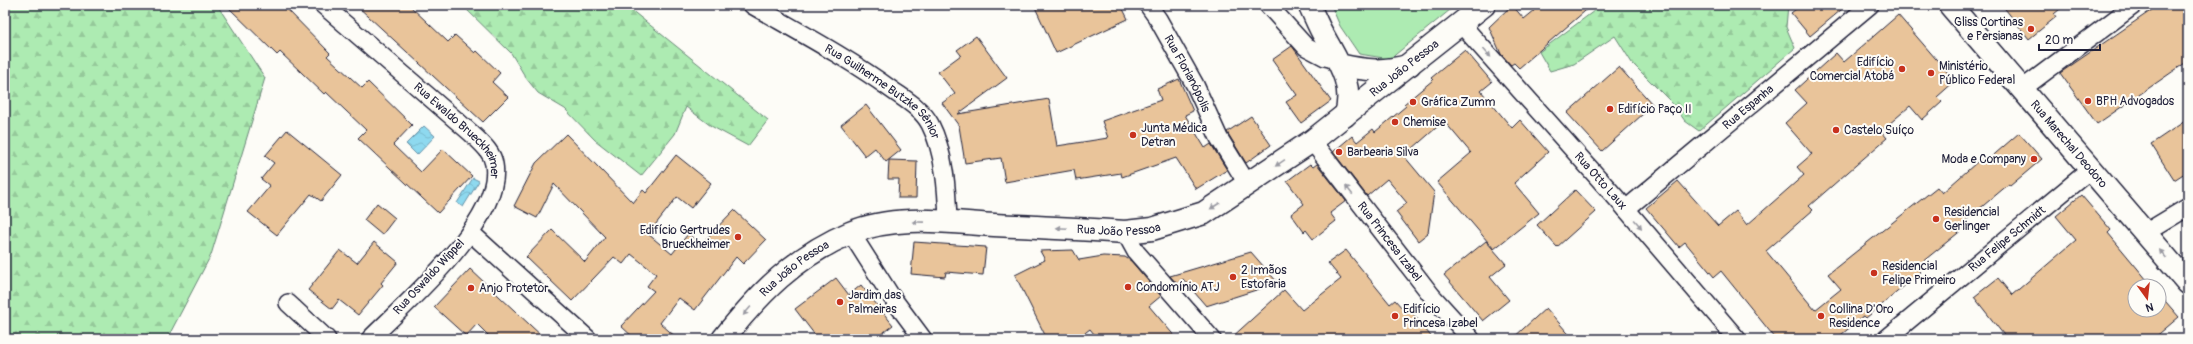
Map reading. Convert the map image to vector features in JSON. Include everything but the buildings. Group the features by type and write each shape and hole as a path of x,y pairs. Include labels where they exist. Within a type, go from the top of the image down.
{"main road":[{"name":"Rua João Pessoa","path":"723,339 768,287 790,267 851,233 881,224 948,222 1125,232 1152,229 1204,213 1312,141 1484,5"},
{"name":"Rua Marechal Deodoro","path":"1950,5 2188,283"}],"street":[{"name":"Rua Ewaldo Brueckheimer","path":"323,5 488,149 494,163 495,178 486,205 470,232"},
{"name":"Rua Guilherme Butzke Sênior","path":"752,5 868,72 916,106 930,124 939,146 948,195 948,222"},
{"name":"Rua Florianópolis","path":"1148,5 1158,19 1195,85 1219,138 1248,185"},
{"path":"1268,5 1306,47 1325,57 1369,71 1387,71 1410,65"},
{"path":"1309,5 1339,62 1349,96 1345,116"},
{"name":"Rua Espanha","path":"1626,209 1870,5"},
{"path":"2022,89 2134,5"},
{"name":"Rua Otto Laux","path":"1461,24 1626,209 1737,339"},
{"name":"Rua Princesa Izabel","path":"1312,141 1432,296 1471,339"},
{"name":"Rua Felipe Schmidt","path":"1886,339 2091,170"},
{"path":"2145,233 2188,206"},
{"name":"Rua Oswaldo Wippel","path":"370,339 429,281 470,232"},
{"path":"470,232 588,339"},
{"path":"1125,232 1136,252 1212,339"},
{"path":"851,233 891,296 923,339"},
{"path":"288,303 327,339"}],"green space":[{"path":"5,5 217,5 265,78 211,255 167,339 5,339"},
{"path":"462,5 625,5 768,120 748,146 711,126 686,107 675,134 641,176 595,140 565,109 538,93 526,78 511,53"},
{"path":"1331,5 1456,5 1390,59 1359,54 1340,26"},
{"path":"1602,5 1788,5 1786,27 1795,48 1699,131 1685,121 1672,103 1632,63 1615,36 1574,64 1550,71 1539,52"}],"water":[{"path":"424,126 435,136 417,155 406,144"},
{"path":"473,178 479,181 463,207 457,203"}],"place":[{"name":"Gliss Cortinas e Persianas","path":"2031,29"},
{"name":"Edifício Comercial Atobá","path":"1902,69"},
{"name":"Ministério Público Federal","path":"1931,73"},
{"name":"BPH Advogados","path":"2088,101"},
{"name":"Gráfica Zumm","path":"1413,102"},
{"name":"Edifício Paço II","path":"1610,109"},
{"name":"Chemise","path":"1395,122"},
{"name":"Castelo Suíço","path":"1836,130"},
{"name":"Junta Médica Detran","path":"1133,135"},
{"name":"Barbearia Silva","path":"1339,152"},
{"name":"Moda e Company","path":"2034,159"},
{"name":"Residencial Gerlinger","path":"1936,219"},
{"name":"Edifício Gertrudes Brueckheimer","path":"738,237"},
{"name":"Residencial Felipe Primeiro","path":"1874,273"},
{"name":"2 Irmãos Estofaria","path":"1233,277"},
{"name":"Condomínio ATJ","path":"1128,287"},
{"name":"Anjo Protetor","path":"471,288"},
{"name":"Jardim das Palmeiras","path":"840,302"},
{"name":"Edifício Princesa Izabel","path":"1395,316"},
{"name":"Collina D'Oro Residence","path":"1821,316"}]}
